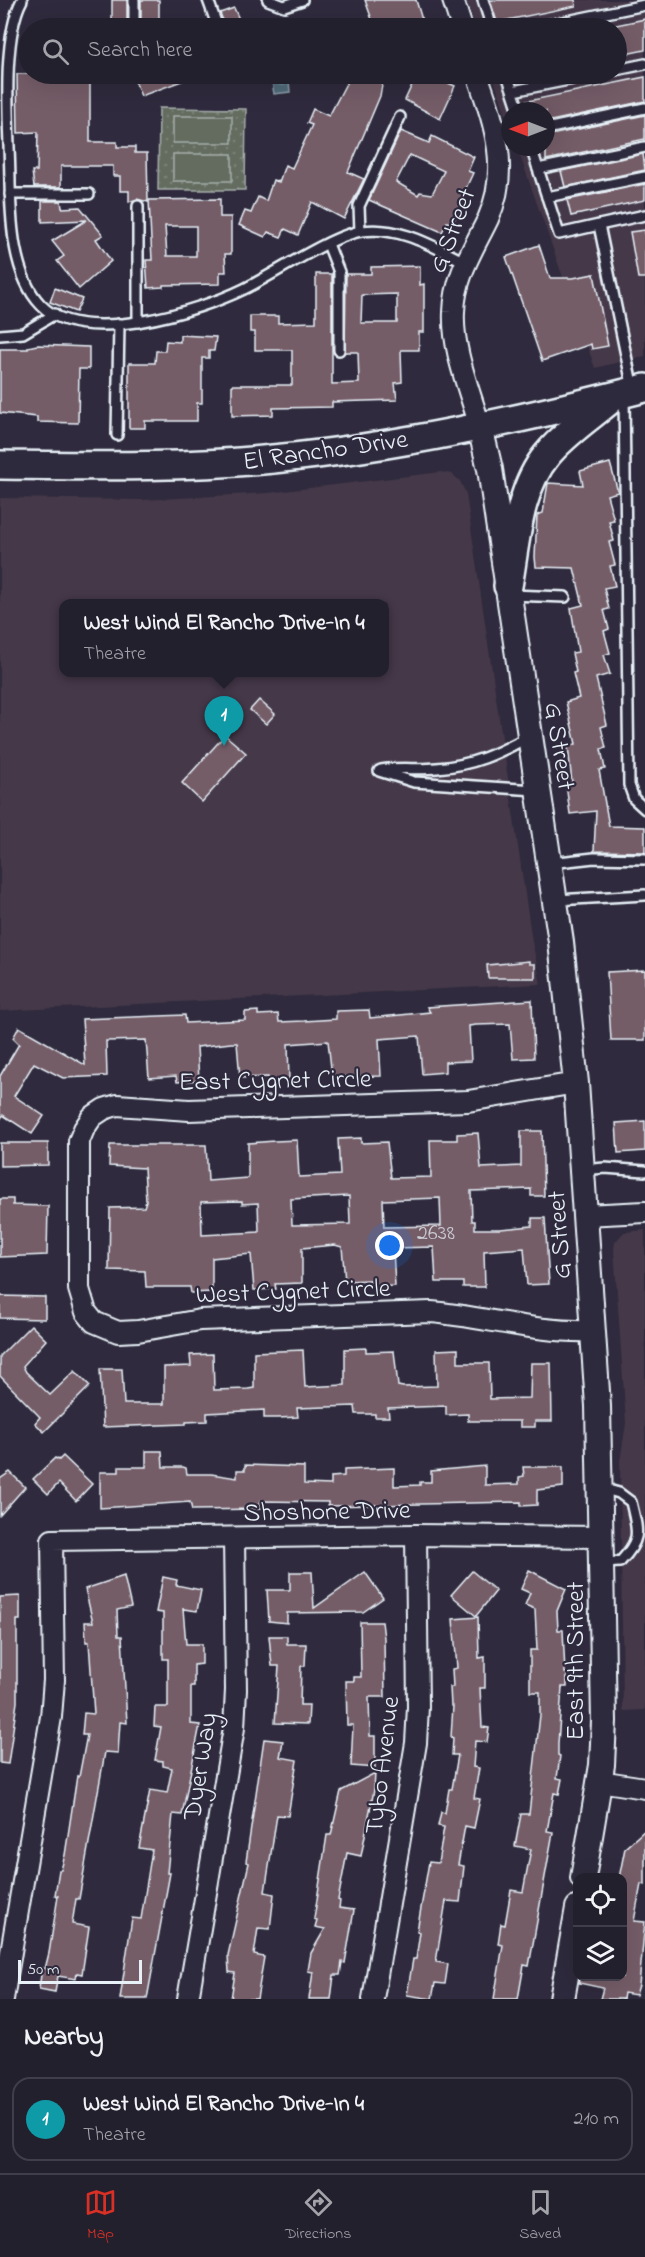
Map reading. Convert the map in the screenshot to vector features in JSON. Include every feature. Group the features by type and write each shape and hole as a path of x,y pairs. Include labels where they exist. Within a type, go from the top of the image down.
{"main road":[{"name":"El Rancho Drive","path":"0,465 128,466 262,460 359,448 480,428 630,392"},
{"path":"509,591 524,499 538,468 554,447 630,392"}],"street":[{"path":"453,0 459,18"},
{"name":"G Street","path":"481,84 497,131 500,177 488,218 465,262 454,312 455,334 490,469 556,900 576,1083 600,1443"},
{"name":"East Cygnet Circle","path":"79,1229 80,1142 84,1129 92,1117 104,1109 117,1106 233,1109 468,1101 576,1083"},
{"path":"585,1215 645,1212"},
{"name":"West Cygnet Circle","path":"79,1229 80,1299 94,1322 118,1332 138,1331 201,1320 431,1312 464,1315 556,1332 593,1331"},
{"name":"East 9th Street","path":"584,1873 599,1781 605,1693 600,1443"},
{"name":"Shoshone Drive","path":"3,1999 51,1717 54,1680 52,1540 416,1535 602,1537"},
{"name":"Tybo Avenue","path":"373,1999 416,1743 418,1707 416,1535"},
{"name":"Dyer Way","path":"188,1999 234,1728 236,1690 234,1538"},
{"path":"599,1781 645,1788"},
{"path":"562,1999 575,1927"}],"lane":[{"path":"22,0 16,11 9,48 5,133 11,216 21,267 28,288 41,306 55,314 90,324 138,322 174,315 211,304 328,244 360,231 398,232 465,262"},
{"path":"134,0 134,18"},
{"path":"208,0 214,18"},
{"path":"268,0 284,6 302,0"},
{"path":"483,0 489,18"},
{"path":"582,18 645,5"},
{"path":"627,68 645,64"},
{"path":"510,84 516,102"},
{"path":"513,92 551,84"},
{"path":"555,127 645,108"},
{"path":"360,231 359,206 399,117"},
{"path":"538,169 645,147"},
{"path":"534,156 559,234 645,215"},
{"path":"547,197 645,177"},
{"path":"10,194 89,194"},
{"path":"138,206 138,322"},
{"path":"599,225 630,392 629,785 634,800 645,809"},
{"path":"328,244 339,272 339,350"},
{"path":"0,335 23,333 55,314"},
{"path":"117,435 119,324"},
{"path":"509,591 565,597"},
{"path":"531,735 490,758 436,768 405,766 378,771 414,782 539,790"},
{"path":"550,863 594,858 645,859"},
{"path":"556,900 645,895"},
{"path":"582,1170 605,1168 645,1171"},
{"path":"601,1487 619,1493 632,1502 637,1529 634,1547 620,1562 602,1563"}],"shaded area":[{"path":"466,0 645,0 645,356 595,368 520,156 555,156 555,102 502,102 495,84 627,84 627,18 472,18"},
{"path":"441,472 452,474 460,481 466,494 532,941 541,984 0,1011 0,498 143,500 268,493"},
{"path":"645,1230 645,1710 623,1711 620,1461 626,1423 614,1249 615,1242 624,1232"}],"green space":[{"path":"159,108 246,109 245,190 158,190"},
{"path":"173,116 232,116 232,143 173,143"},
{"path":"173,154 232,154 232,181 173,181"}],"water":[{"path":"272,84 289,84 290,92 274,94"}],"building":[{"path":"112,0 127,0 127,18 112,18"},
{"path":"141,0 159,0 159,18 141,18"},
{"path":"365,0 416,0 421,18 371,18"},
{"path":"490,0 575,0 576,6 517,18 496,18"},
{"path":"234,8 238,18 222,18 220,13"},
{"path":"645,19 645,50 627,54 627,23"},
{"path":"17,74 18,84 90,84 90,142 117,142 117,147 135,147 135,153 147,153 148,202 137,199 129,202 129,191 120,191 120,176 113,176 113,166 61,166 61,187 34,187 32,171 37,171 38,132 18,133"},
{"path":"645,77 645,101 555,120 555,102 523,102 611,84 627,84 627,81"},
{"path":"136,84 174,84 141,96"},
{"path":"346,84 382,84 380,96 348,172 364,179 344,219 312,202 298,235 285,229 281,237 268,232 265,237 239,225 245,211 251,213 258,197 266,201 273,180 279,182 285,165 292,168 312,125 307,123 313,109 329,116"},
{"path":"412,84 455,86 440,119 405,100"},
{"path":"645,115 645,139 546,160 546,156 555,156 555,134"},
{"path":"401,131 429,143 432,136 474,157 468,171 473,173 459,203 462,205 452,224 447,222 442,232 369,200","holes":["410,155 444,171 432,194 420,192 418,195 396,182"]},
{"path":"643,154 645,170 565,187 561,171"},
{"path":"645,184 645,200 571,216 567,200"},
{"path":"220,199 220,217 231,217 231,254 225,254 226,272 220,272 220,284 163,285 163,287 148,288 146,260 152,260 149,200","holes":["165,226 196,226 196,256 167,256"]},
{"path":"42,201 61,201 62,208 80,207 103,235 96,239 111,261 79,289 57,261 64,256 52,241 87,220 42,222"},
{"path":"645,230 645,278 638,278 630,232"},
{"path":"539,245 550,278 573,278 594,274 608,346 592,349 591,344 542,361 506,257"},
{"path":"420,266 420,285 424,284 424,332 419,332 419,350 401,350 402,382 395,383 397,400 332,402 332,407 273,408 273,415 232,416 232,385 292,385 292,350 255,350 255,332 250,332 250,316 278,316 278,323 316,322 316,274 332,274 332,384 359,383 358,352 345,352 346,274 371,274 371,267","holes":["397,294 397,323 361,323 362,295"]},
{"path":"55,288 82,299 76,312 50,302"},
{"path":"180,335 216,337 214,351 209,351 209,358 202,358 202,403 197,403 197,421 145,421 145,428 129,428 129,363 155,363 156,351 165,351 166,341 180,342"},
{"path":"37,345 89,347 89,369 79,369 78,423 37,422 37,417 0,413 0,349 28,349 28,347"},
{"path":"610,463 618,492 607,495 614,520 609,521 614,541 609,542 615,565 610,566 615,586 604,588 609,609 604,610 609,629 604,631 610,653 604,655 610,674 596,678 607,725 601,727 606,748 601,749 605,769 599,770 609,826 645,827 645,852 594,851 596,811 570,814 566,784 572,783 568,746 576,744 566,702 579,698 573,673 576,672 572,653 578,652 571,608 583,605 574,568 536,567 535,557 537,515 543,513 548,483 583,485 580,471"},
{"path":"259,700 275,714 266,724 250,710"},
{"path":"225,735 246,753 202,802 182,783"},
{"path":"529,961 529,964 535,964 535,978 488,978 487,965"},
{"path":"645,970 645,1040 611,1040 607,972"},
{"path":"532,1000 534,1058 513,1059 510,1024 476,1025 469,1026 471,1061 445,1062 445,1072 422,1074 419,1036 379,1039 381,1076 332,1077 328,1041 288,1044 289,1080 268,1080 268,1077 240,1078 237,1043 231,1043 197,1047 199,1080 177,1082 176,1076 149,1078 146,1040 106,1041 107,1076 63,1078 34,1063 14,1096 44,1116 32,1134 3,1115 0,1120 0,1076 19,1044 13,1038 19,1027 85,1065 82,1019 185,1015 186,1023 245,1020 245,1012 258,1011 258,1015 278,1014 279,1022 304,1021 336,1019 336,1011 369,1010 370,1018 430,1012 427,1007"},
{"path":"645,1121 645,1151 618,1153 616,1123"},
{"path":"521,1131 542,1131 544,1196 531,1196 531,1189 471,1191 472,1221 475,1221 475,1229 500,1229 532,1226 532,1218 545,1218 549,1284 527,1285 524,1248 484,1251 485,1287 463,1287 463,1282 436,1282 434,1247 393,1248 395,1286 371,1287 371,1280 345,1281 342,1247 335,1245 302,1248 302,1283 275,1284 276,1289 254,1290 251,1254 212,1258 212,1292 191,1293 190,1287 146,1287 145,1271 109,1270 110,1208 144,1207 146,1201 144,1168 109,1166 110,1145 206,1145 208,1181 248,1178 248,1143 275,1141 297,1140 299,1177 340,1175 338,1139 361,1138 361,1143 387,1142 391,1178 431,1177 430,1140 457,1140 457,1134 478,1133 481,1168 521,1166","holes":["349,1196 350,1224 292,1225 291,1199","440,1198 441,1226 384,1227 383,1200","201,1202 258,1203 259,1232 202,1235"]},
{"path":"0,1143 48,1143 48,1165 0,1166"},
{"path":"0,1199 13,1199 13,1205 48,1206 47,1255 0,1257"},
{"path":"0,1296 45,1297 45,1319 0,1318"},
{"path":"31,1325 46,1340 23,1366 26,1372 50,1395 75,1371 90,1386 44,1432 35,1423 40,1417 0,1376 0,1356"},
{"path":"366,1348 366,1352 394,1351 398,1386 403,1387 437,1386 436,1350 458,1349 458,1363 489,1363 490,1399 530,1398 531,1363 551,1363 552,1421 535,1421 535,1427 520,1427 520,1421 468,1421 468,1414 446,1415 446,1406 388,1408 389,1417 375,1417 375,1414 356,1414 355,1406 297,1408 298,1417 264,1418 264,1410 207,1413 207,1421 186,1422 186,1424 103,1427 100,1369 122,1369 124,1404 164,1404 164,1367 191,1366 190,1355 213,1354 214,1390 248,1389 254,1388 254,1352 303,1350 305,1387 345,1385 345,1349"},
{"path":"146,1451 162,1451 163,1467 183,1467 186,1468 187,1474 211,1474 237,1478 237,1470 245,1470 245,1465 304,1467 304,1484 331,1485 331,1477 344,1476 344,1470 394,1468 394,1486 420,1485 420,1482 431,1482 431,1471 485,1466 485,1485 519,1484 519,1477 524,1476 523,1467 563,1467 563,1487 537,1490 537,1505 521,1506 521,1502 328,1506 328,1502 260,1501 260,1509 192,1510 190,1502 100,1508 100,1472 119,1472 119,1467 146,1467"},
{"path":"63,1456 92,1484 76,1501 59,1483 48,1494 33,1479 55,1458 59,1460"},
{"path":"10,1472 25,1487 0,1515 0,1479"},
{"path":"529,1570 566,1589 557,1611 558,1630 563,1630 565,1673 567,1673 567,1687 562,1687 558,1744 558,1755 560,1756 557,1778 562,1779 559,1794 554,1793 547,1831 553,1832 529,1966 524,1965 518,1999 494,1999 503,1945 498,1944 501,1924 505,1925 511,1890 523,1892 531,1849 515,1846 521,1814 529,1814 540,1715 540,1692 530,1692 530,1650 537,1650 535,1609 525,1605 530,1593 521,1589"},
{"path":"472,1571 496,1591 476,1616 451,1595"},
{"path":"290,1572 312,1572 314,1608 365,1572 383,1598 363,1612 287,1613 287,1623 269,1621 267,1590 290,1590"},
{"path":"124,1576 131,1607 117,1610 118,1636 122,1636 127,1723 120,1722 118,1753 105,1752 79,1899 76,1899 72,1924 89,1927 82,1974 77,1973 76,1979 58,1976 55,1992 39,1989 42,1968 45,1969 49,1953 58,1896 55,1895 59,1870 61,1870 65,1855 77,1776 79,1777 87,1735 82,1735 84,1713 94,1714 89,1642 86,1642 85,1622 93,1622 85,1589"},
{"path":"163,1577 177,1580 176,1585 201,1590 197,1611 183,1609 186,1644 202,1644 202,1664 194,1665 194,1686 191,1686 191,1724 200,1725 182,1815 173,1814 167,1873 170,1873 147,1999 120,1999 132,1918 141,1919 152,1850 139,1848 150,1790 167,1793 172,1768 163,1766 163,1761 155,1760 161,1727 154,1726 155,1707 168,1707 168,1659 163,1659 163,1613 156,1612"},
{"path":"20,1596 20,1620 17,1620 17,1702 8,1764 0,1763 0,1597"},
{"path":"478,1617 479,1658 485,1657 485,1688 480,1688 482,1727 489,1728 487,1742 475,1741 473,1767 479,1768 474,1798 480,1799 474,1828 465,1826 458,1865 464,1866 460,1902 446,1901 436,1962 448,1964 445,1984 435,1983 432,1999 407,1995 413,1959 416,1959 420,1932 417,1931 429,1862 438,1863 444,1827 438,1826 441,1812 445,1813 449,1789 452,1789 458,1755 452,1755 453,1738 451,1737 453,1706 451,1706 450,1687 453,1687 452,1669 457,1668 453,1619"},
{"path":"360,1622 382,1622 384,1638 385,1697 369,1697 370,1736 375,1736 375,1768 351,1766 353,1725 347,1725 346,1681 354,1681 354,1677 361,1677"},
{"path":"269,1636 287,1636 287,1644 306,1644 305,1666 301,1666 300,1705 309,1705 308,1724 275,1723 279,1666 272,1666"},
{"path":"264,1739 283,1741 280,1757 297,1760 288,1816 277,1815 265,1892 274,1894 270,1929 258,1928 254,1955 264,1957 257,1999 231,1999 235,1973 229,1972 228,1955 249,1863 246,1862"},
{"path":"375,1773 374,1790 361,1856 347,1853 338,1900 340,1901 339,1908 354,1910 345,1963 342,1962 340,1975 334,1975 331,1999 309,1999 313,1972 308,1971 311,1953 325,1929 315,1927 317,1920 314,1919 327,1835 331,1835 341,1791"},
{"path":"645,1830 645,1885 641,1884 634,1921 645,1922 639,1985 636,1995 624,1993 623,1999 600,1999 603,1988 579,1983 579,1981 627,1981 627,1873 620,1873 625,1848"}],"place":[{"name":"West Wind El Rancho Drive-In 4","path":"224,746"}]}
